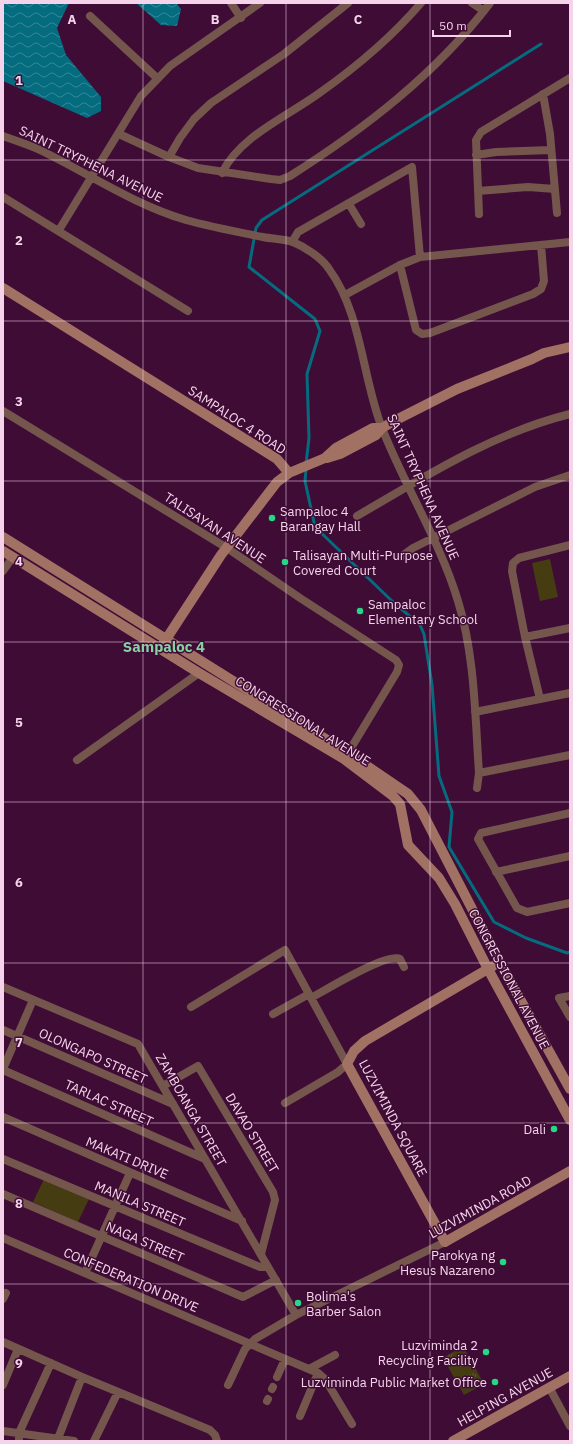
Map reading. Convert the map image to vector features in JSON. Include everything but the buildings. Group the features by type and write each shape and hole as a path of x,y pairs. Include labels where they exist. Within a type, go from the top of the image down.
{"main road":[{"name":"SAMPALOC 4 ROAD","path":"3,288 277,459 291,472 277,482 221,555 160,648"},
{"path":"291,472 322,460 336,448 373,428 382,428 457,389 532,359 544,352 570,347"},
{"path":"532,359 545,358 570,352"},
{"name":"CONGRESSIONAL AVENUE","path":"3,537 166,639 346,756 408,794 421,810 500,963 570,1089"},
{"name":"CONGRESSIONAL AVENUE","path":"3,551 200,673 346,756 393,796 400,804 408,845 439,878 455,904 488,969 570,1120"},
{"name":"LUZVIMINDA SQUARE","path":"445,1242 347,1064 354,1051 366,1041 500,963"},
{"name":"LUZVIMINDA ROAD","path":"445,1242 570,1171"},
{"name":"HELPING AVENUE","path":"453,1441 570,1376"}],"street":[{"path":"231,3 241,18"},
{"path":"59,230 141,96 170,66 241,18 260,3"},
{"path":"169,157 180,138 194,119 212,103 290,50 348,3"},
{"path":"222,173 228,161 250,139 294,111 343,75 394,31 421,3"},
{"path":"472,3 484,11"},
{"path":"119,134 169,157 198,168 222,173 280,180 290,176 338,144 406,91 457,41 490,3"},
{"path":"90,16 157,78"},
{"path":"479,214 476,140 481,132 570,78"},
{"path":"543,94 551,150 557,213"},
{"name":"SAINT TRYPHENA AVENUE","path":"3,136 42,151 129,198 158,211 188,220 262,237 292,242 314,255 328,267 345,295 356,330 376,413 449,576 464,624 468,645 475,712 479,773 477,788"},
{"path":"476,155 496,152 551,150"},
{"path":"292,242 298,232 412,168 420,257"},
{"path":"478,190 528,187 555,189"},
{"path":"3,197 59,230 188,311"},
{"path":"349,204 361,224"},
{"path":"345,295 400,265 420,257 570,242"},
{"path":"400,265 416,330 422,334 430,333 533,294 541,289 544,281 541,245"},
{"name":"TALISAYAN AVENUE","path":"3,411 227,548 300,598 396,660 399,665 397,672 346,756"},
{"path":"357,516 408,486 500,438 535,424 570,414"},
{"path":"401,557 413,548 535,487 570,475"},
{"path":"540,699 525,637 512,571 513,563 519,558 570,545"},
{"path":"3,571 14,557"},
{"path":"525,637 570,628"},
{"path":"77,760 200,673"},
{"path":"475,712 570,694"},
{"path":"479,773 570,755"},
{"path":"570,813 481,833 479,835 479,843 517,908 526,912 570,903"},
{"path":"496,872 570,856"},
{"path":"191,1007 285,950 347,1064 338,1072 285,1103"},
{"path":"273,1014 372,965 392,957 400,958 404,967"},
{"name":"ZAMBOANGA STREET","path":"3,987 138,1044 296,1315"},
{"path":"570,996 559,998 570,1016"},
{"path":"3,1070 33,1000"},
{"name":"OLONGAPO STREET","path":"3,1030 173,1104"},
{"name":"DAVAO STREET","path":"163,1086 198,1066 273,1192 276,1200 261,1254"},
{"name":"TARLAC STREET","path":"3,1070 205,1159"},
{"name":"MAKATI DRIVE","path":"3,1118 242,1221"},
{"name":"MANILA STREET","path":"3,1159 114,1207 260,1267 268,1267"},
{"path":"85,1273 130,1173"},
{"name":"NAGA STREET","path":"3,1194 243,1297 276,1280"},
{"name":"CONFEDERATION DRIVE","path":"3,1238 318,1373 325,1379 352,1424"},
{"name":"LUZVIMINDA ROAD","path":"296,1315 445,1242"},
{"path":"228,1385 245,1349 249,1344 296,1315"},
{"path":"3,1342 82,1377 210,1430 215,1435 217,1441"},
{"path":"3,1385 18,1349"},
{"path":"309,1369 335,1355"},
{"path":"277,1377 285,1359"},
{"path":"19,1437 51,1363"},
{"path":"300,1416 318,1373"},
{"path":"57,1440 82,1377"},
{"path":"549,1388 570,1426"},
{"path":"94,1441 118,1392"},
{"path":"3,1430 19,1437 74,1441"}],"green space":[{"path":"550,559 558,597 540,601 532,563"},
{"path":"44,1179 89,1199 78,1222 33,1202"},
{"path":"463,1346 484,1384 464,1395 443,1358"}],"water":[{"path":"3,3 69,3 57,28 66,55 101,97 101,111 87,118 3,81"},
{"path":"136,3 176,3 181,9 177,26 161,25"}],"waterway":[{"path":"306,464 309,438 307,374 320,331 315,319 249,267 256,228 262,220 541,44"},
{"path":"306,469 305,481 315,527 392,601 420,625 424,634 432,685 439,776 452,812 449,847 494,922 526,938 567,953 570,952"}],"place":[{"name":"Sampaloc 4 Barangay Hall","path":"272,518"},
{"name":"Talisayan Multi-Purpose Covered Court","path":"285,562"},
{"name":"Sampaloc Elementary School","path":"360,611"},
{"name":"Dali","path":"554,1129"},
{"name":"Parokya ng Hesus Nazareno","path":"503,1262"},
{"name":"Bolima's Barber Salon","path":"298,1303"},
{"name":"Luzviminda 2 Recycling Facility","path":"486,1352"},
{"name":"Luzviminda Public Market Office","path":"495,1382"}],"district":[{"name":"Sampaloc 4","path":"164,646"}]}
